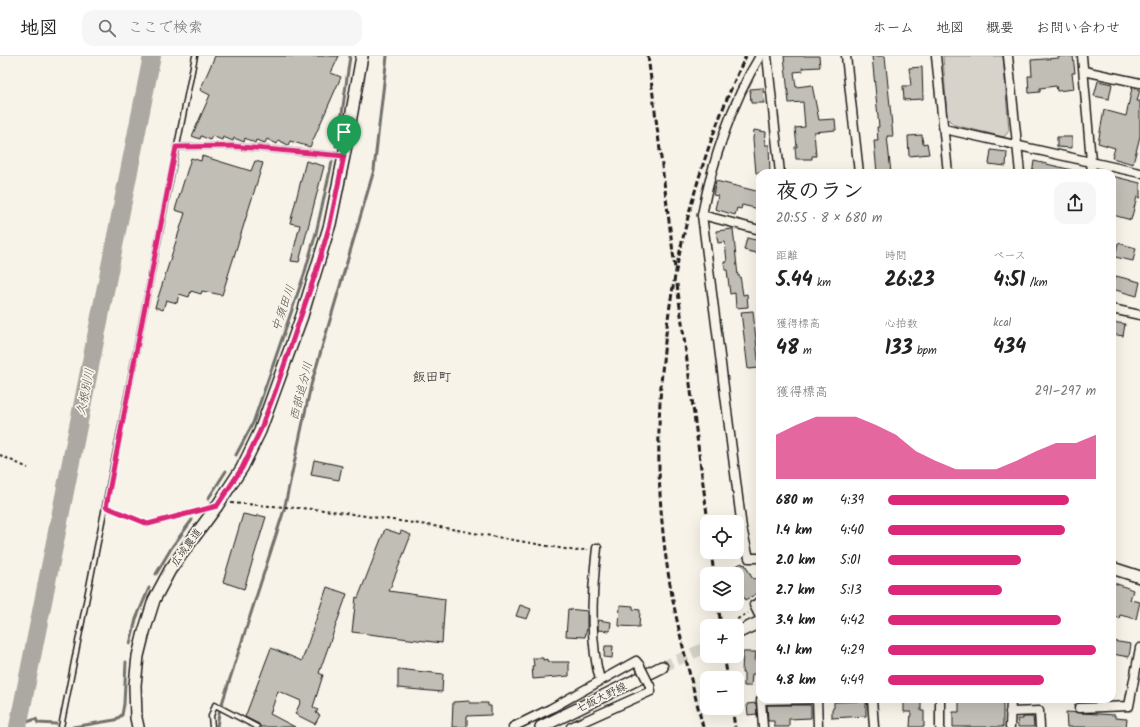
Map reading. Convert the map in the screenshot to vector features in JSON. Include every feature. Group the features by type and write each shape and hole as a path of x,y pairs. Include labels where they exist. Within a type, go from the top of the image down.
{"street":[{"name":"広域農道","path":"138,727 136,718 135,685 138,656 154,600 170,570 217,506 242,468 260,431 316,272 330,224 362,56"},
{"path":"756,558 749,558 742,528 702,215 707,190 735,106 752,69 760,56"},
{"path":"767,56 780,169"},
{"path":"846,56 859,169"},
{"path":"936,56 948,169"},
{"path":"1008,56 1020,169"},
{"path":"1082,56 1092,169"},
{"path":"1084,71 1140,83"},
{"path":"944,129 1140,173"},
{"path":"702,215 756,229"},
{"path":"1116,310 1140,316"},
{"path":"597,548 594,579 594,645 595,662 600,680"},
{"path":"1116,569 1140,577"},
{"path":"744,626 756,615"},
{"path":"1079,708 1129,706 1138,672 1140,648"},
{"path":"513,727 550,709 636,661 652,691 571,727"},
{"name":"七飯大野線","path":"541,727 662,667"},
{"path":"761,703 763,727"},
{"path":"816,703 818,727"},
{"path":"872,703 874,727"},
{"path":"940,703 940,727"},
{"path":"1010,727 1011,703"},
{"path":"1010,712 1039,711 1040,727"}],"lane":[{"path":"61,727 195,56"},
{"path":"176,147 231,146 344,156"},
{"path":"212,727 211,716 215,705 257,727"}],"path":[{"path":"0,455 28,468"},
{"path":"106,507 148,524 230,503 325,510 440,526 576,551 597,548"},
{"path":"740,619 756,613"}],"shaded area":[{"path":"943,56 1003,56 1009,131 1004,137 954,125 947,118"}],"building":[{"path":"215,56 339,56 331,73 341,77 310,147 290,141 288,145 278,140 277,144 267,139 265,143 256,140 255,143 245,138 244,142 234,138 233,141 223,137 222,140 212,136 210,140 201,136 200,139 192,136 210,95 200,90"},
{"path":"784,56 819,56 820,67 802,68 803,71 794,72 796,87 812,85 819,120 835,119 836,130 814,132 816,156 812,156 812,159 796,159 795,147 797,147 795,128 805,127 803,102 789,103"},
{"path":"872,56 885,56 893,136 887,136 891,169 877,169 874,141 878,141 877,127 879,127"},
{"path":"1059,56 1073,56 1075,73 1072,73 1074,89 1057,91 1056,86 1040,88 1040,92 1029,93 1028,76 1032,76 1031,60 1059,58"},
{"path":"922,67 923,99 904,100 903,86 911,86 909,68"},
{"path":"1098,81 1112,84 1109,99 1094,96"},
{"path":"763,88 764,103 751,103 750,89"},
{"path":"1132,88 1140,90 1137,101 1140,101 1140,136 1133,164 1112,158 1115,148 1098,143 1104,110 1126,116"},
{"path":"754,130 766,132 765,145 769,145 770,169 756,169 756,173 753,139"},
{"path":"922,135 923,144 927,143 929,154 909,156 908,136"},
{"path":"1057,137 1072,137 1072,148 1057,147"},
{"path":"991,150 1007,152 1006,166 989,164"},
{"path":"202,156 251,171 255,161 263,163 222,295 202,291 201,294 191,291 189,297 179,294 177,303 166,300 163,310 155,307 185,213 175,210 191,158 201,161"},
{"path":"306,161 324,166 299,262 291,261 300,225 290,223"},
{"path":"1034,161 1068,169 1033,169"},
{"path":"1116,177 1140,183 1140,198 1137,197 1131,220 1116,216"},
{"path":"716,181 756,191 756,208 742,205 741,209 737,208 735,215 715,209 718,196 713,195"},
{"path":"733,229 738,276 740,276 743,295 747,294 748,307 736,308 735,293 730,294 727,270 725,270 724,262 727,262 725,242 718,243 716,231"},
{"path":"747,238 756,240 756,253 744,250"},
{"path":"1118,243 1136,248 1133,261 1116,257"},
{"path":"1116,276 1140,282 1137,296 1116,290"},
{"path":"753,311 756,340 756,368 748,369 741,312"},
{"path":"1116,323 1125,324 1123,336 1116,335"},
{"path":"314,460 342,466 339,480 311,475"},
{"path":"243,514 266,517 244,589 223,582"},
{"path":"385,529 400,534 401,531 411,535 389,591 445,599 442,643 352,632 356,597 358,598"},
{"path":"742,563 743,565 745,564 752,578 756,579 756,594 745,600 744,567 734,567"},
{"path":"1116,584 1133,590 1130,600 1140,602 1136,619 1120,615 1119,618 1116,617"},
{"path":"327,587 347,594 319,673 323,675 313,707 318,710 316,713 320,715 315,724 295,714 301,701 278,691 270,714 295,727 260,727 259,724 245,717 271,648 302,661"},
{"path":"520,605 531,609 527,619 516,616"},
{"path":"620,605 633,606 633,609 640,610 639,627 619,626"},
{"path":"568,609 587,611 587,628 585,637 566,636"},
{"path":"598,620 611,622 610,631 598,630"},
{"path":"1116,642 1131,644 1129,657 1116,655"},
{"path":"605,646 613,646 612,658 604,657"},
{"path":"744,652 756,652 756,674 752,674 751,686 744,686 744,671 742,671"},
{"path":"533,658 543,658 543,660 548,659 548,661 552,662 569,662 569,676 533,679"},
{"path":"398,669 443,674 442,692 398,688"},
{"path":"470,701 470,703 488,703 488,706 491,706 491,715 467,716 467,727 452,727 453,702"},
{"path":"756,703 757,714 748,715 747,704"},
{"path":"834,703 866,703 866,716 832,718 832,709 834,708"},
{"path":"904,703 921,703 921,711 924,711 924,727 910,727 911,712 904,712"},
{"path":"959,703 1003,703 1003,727 953,727 953,712 959,712"},
{"path":"767,705 809,705 811,706 811,718 789,719 789,727 774,727 774,721 768,721"},
{"path":"1066,712 1115,715 1115,718 1127,719 1126,727 1067,727"},
{"path":"1023,717 1033,717 1034,727 1018,727 1017,719 1023,719"}],"waterway":[{"name":"久根別川","path":"18,727 152,56"},
{"name":"中須田川","path":"341,121 350,56"},
{"name":"西部追分川","path":"217,727 219,713 284,510 311,385 374,170 387,56"},
{"name":"中須田川","path":"336,146 338,137"},
{"name":"中須田川","path":"236,455 253,423 304,275 316,233 332,162"},
{"name":"中須田川","path":"208,499 226,471"},
{"name":"中須田川","path":"156,574 172,547 192,520"},
{"name":"中須田川","path":"130,644 136,619 149,588"},
{"name":"中須田川","path":"73,727 115,720 122,715 126,662"},
{"name":"中須田川","path":"18,725 36,719 38,723 56,724"}],"tunnel":[{"path":"662,667 700,650"}],"railway":[{"path":"648,56 675,268"},
{"path":"703,727 679,630 668,572 661,508 659,442 662,375 670,308 682,242 699,178 720,115 746,56"},
{"path":"677,284 707,515"},
{"path":"712,559 713,567"},
{"path":"719,611 720,619"},
{"path":"725,663 727,671"},
{"path":"733,715 735,727"}],"district":[{"name":"飯田町","path":"432,376"}],"route":[{"path":"231,146 344,156 330,224 316,272 276,389 260,431 242,468 217,506 148,524 106,507 176,147 231,146"}]}
